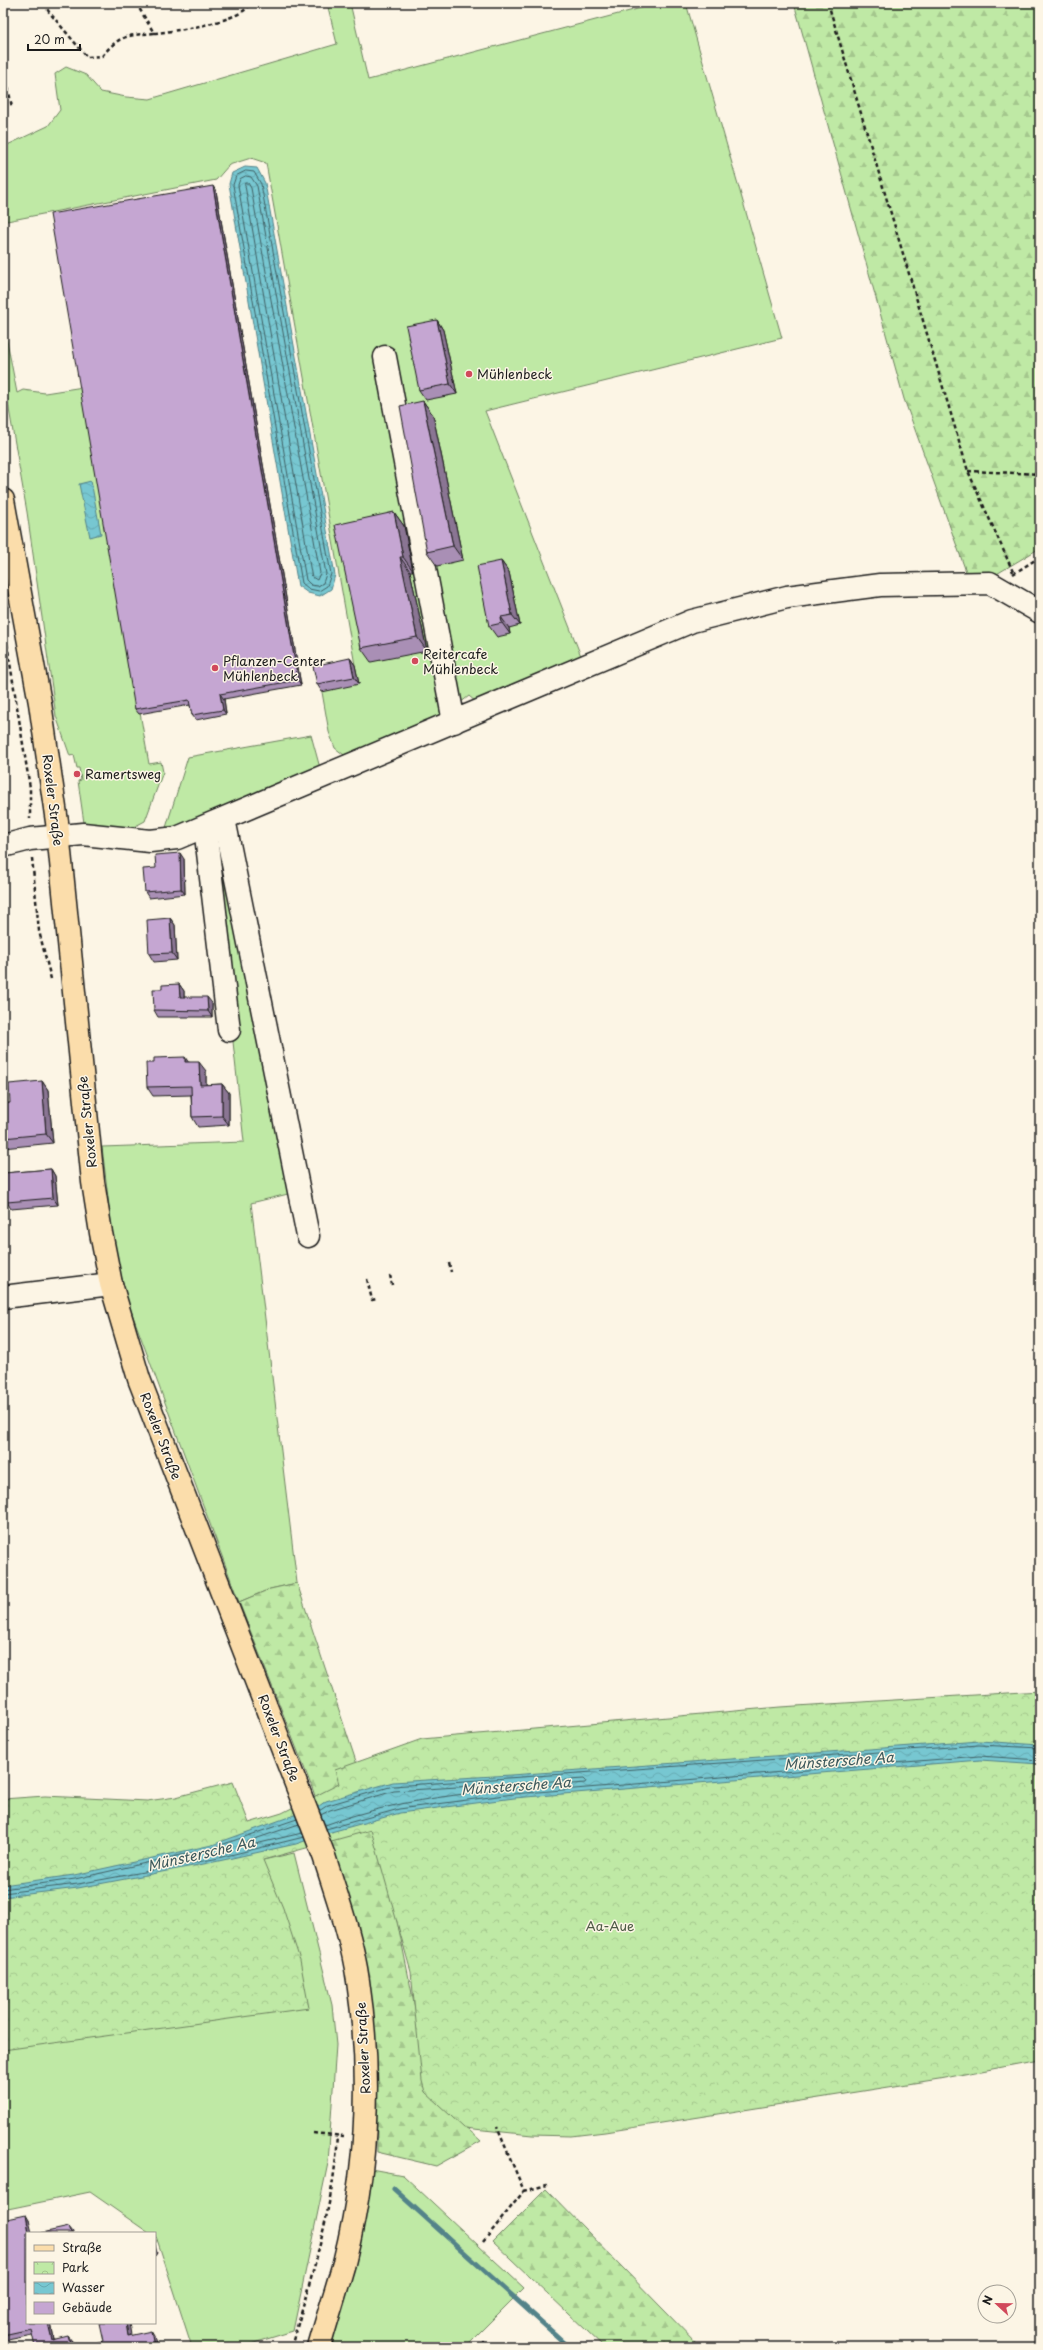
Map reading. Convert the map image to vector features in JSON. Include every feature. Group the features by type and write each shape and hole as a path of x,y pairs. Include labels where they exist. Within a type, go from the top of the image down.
{"main road":[{"name":"Roxeler Straße","path":"3,500 40,703 58,837 100,1233 111,1284 139,1379 324,1856 345,1921 358,1980 365,2047 365,2137 354,2215 344,2263 319,2347"}],"street":[{"path":"385,358 454,722"},
{"path":"3,846 30,839 83,834 150,841 177,838 692,621 787,597 880,585 990,583 1040,612"},
{"path":"214,823 229,1030"},
{"path":"214,823 308,1236"},
{"path":"3,1297 111,1284"}],"path":[{"path":"44,3 53,18 87,58 102,56 113,43 123,37 184,29 238,15 250,6 250,3"},
{"path":"136,3 154,33"},
{"path":"828,3 968,471 1014,574"},
{"path":"3,60 12,108"},
{"path":"968,471 1040,474"},
{"path":"990,583 1014,574 1040,557"},
{"path":"449,1263 451,1272"},
{"path":"390,1275 392,1286"},
{"path":"368,1279 372,1300 376,1299"},
{"path":"497,2127 524,2191"},
{"path":"345,2143 346,2128"},
{"path":"313,2133 346,2136"},
{"path":"291,2347 310,2284 330,2203 338,2135"},
{"path":"483,2242 524,2191 547,2185"}],"green space":[{"name":"Mühlenbeck","path":"327,3 350,3 368,80 660,3 686,3 782,338 485,411 581,656 477,703 469,696 442,717 348,758 335,748 329,732 322,692 355,665 266,163 251,158 229,165 216,180 7,221 3,216 3,147 48,126 60,110 55,74 66,67 86,75 101,92 126,97 150,99 337,44"},
{"path":"794,3 1040,3 1040,548 995,575 968,577 904,399"},
{"path":"3,320 17,393 23,390 45,393 83,387 149,764 161,762 163,772 145,821 128,830 84,823 78,781 81,780 79,768 77,768 74,755 70,756 56,716 27,512 3,375"},
{"path":"311,735 320,768 164,834 188,757"},
{"path":"219,829 288,1194 251,1203 297,1583 270,1589 239,1602 117,1273 102,1147 244,1142 210,832"},
{"path":"297,1583 379,1831 433,2097 481,2141 436,2166 377,2152 376,2046 345,1885 313,1790 239,1602 270,1589"},
{"name":"Aa-Aue","path":"1040,1691 1040,2060 939,2079 605,2132 571,2136 532,2135 464,2128 425,2092 422,2081 411,1972 371,1830 263,1860 283,1908 300,1960 309,2008 3,2050 3,1799 45,1796 147,1801 176,1797 233,1782 249,1823 282,1813 339,1784 335,1770 422,1739 780,1707"},
{"path":"294,1853 332,2005 336,2045 328,2163 293,2331 241,2347 192,2347 156,2236 156,2232 148,2232 90,2192 3,2210 3,1912 184,1878"},
{"path":"371,2169 403,2175 524,2288 465,2347 327,2347"},
{"path":"546,2189 700,2347 604,2347 493,2242"}],"water":[{"path":"245,167 257,168 265,183 335,575 331,589 320,596 308,593 298,586 229,184 232,173"},
{"path":"91,481 101,534 90,537 79,484"},
{"name":"Münstersche Aa","path":"980,1741 1040,1745 1040,1764 980,1760 514,1798 400,1813 331,1832 296,1844 214,1862 78,1888 3,1897 3,1885 74,1875 212,1845 319,1806 326,1801 393,1782 511,1775"}],"building":[{"path":"213,186 298,680 220,694 223,710 192,715 189,700 135,709 50,214"},
{"path":"437,320 450,384 419,390 406,326"},
{"path":"423,401 453,546 427,552 400,406"},
{"path":"394,512 403,557 400,557 417,637 361,648 335,525"},
{"path":"501,561 512,615 501,617 502,623 489,626 477,566"},
{"path":"350,658 354,677 317,684 313,666"},
{"path":"180,853 181,889 145,892 143,869 156,868 155,855"},
{"path":"170,918 172,953 149,954 147,920"},
{"path":"179,984 180,997 207,997 208,1011 154,1010 153,989 162,989 162,985"},
{"path":"185,1057 185,1062 199,1062 200,1085 222,1084 222,1116 192,1117 191,1086 147,1087 146,1063 154,1063 154,1058"},
{"path":"42,1081 46,1134 3,1138 3,1104 10,1103 9,1084"},
{"path":"51,1169 53,1198 7,1202 4,1173"},
{"path":"26,2215 29,2232 26,2232 26,2324 48,2324 52,2340 68,2336 71,2347 35,2347 31,2329 3,2335 3,2220"},
{"path":"69,2227 71,2232 46,2232"},
{"path":"99,2324 126,2324 128,2336 151,2331 154,2347 77,2347 103,2341"},
{"path":"484,2341 490,2347 478,2347"}],"waterway":[{"path":"394,2189 569,2347"}],"place":[{"name":"Mühlenbeck","path":"469,374"},
{"name":"Reitercafe Mühlenbeck","path":"415,661"},
{"name":"Pflanzen-Center Mühlenbeck","path":"215,668"},
{"name":"Ramertsweg","path":"77,774"}]}
